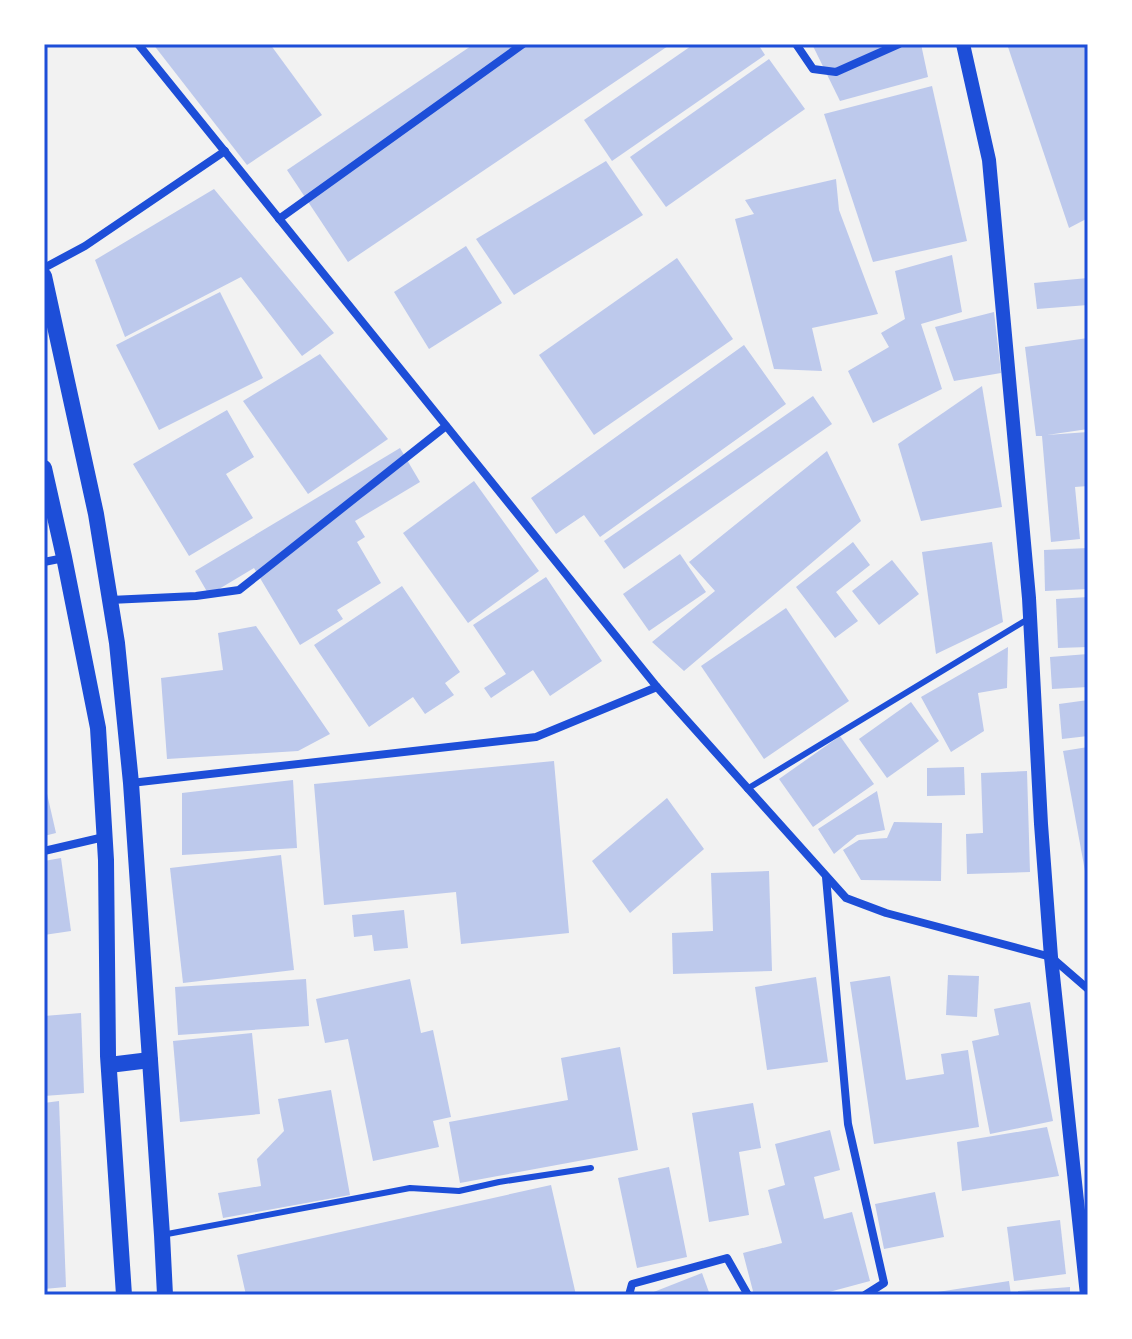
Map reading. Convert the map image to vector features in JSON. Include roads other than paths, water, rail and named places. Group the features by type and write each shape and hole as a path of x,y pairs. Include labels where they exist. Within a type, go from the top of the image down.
{"main road":[{"path":"44,276 96,514 117,643 131,783 165,1295"},
{"path":"44,468 98,728 104,837 109,1065 124,1295"},
{"path":"109,1065 150,1060"}],"street":[{"path":"138,44 657,687 846,898 886,913 1051,957 1088,989"},
{"path":"279,219 523,44"},
{"path":"796,44 813,69 836,72 899,44"},
{"path":"963,44 989,160 1030,618 1051,957 1087,1295"},
{"path":"44,268 85,246 225,151"},
{"path":"110,600 196,596 239,590 446,426"},
{"path":"44,562 64,557"},
{"path":"131,783 536,737 657,687"},
{"path":"44,851 104,837"},
{"path":"826,877 848,1124 884,1283 865,1295"},
{"path":"629,1295 632,1284 727,1258 748,1295"}],"lane":[{"path":"747,789 1030,618"},
{"path":"162,1235 410,1188 459,1191 591,1168"}]}
